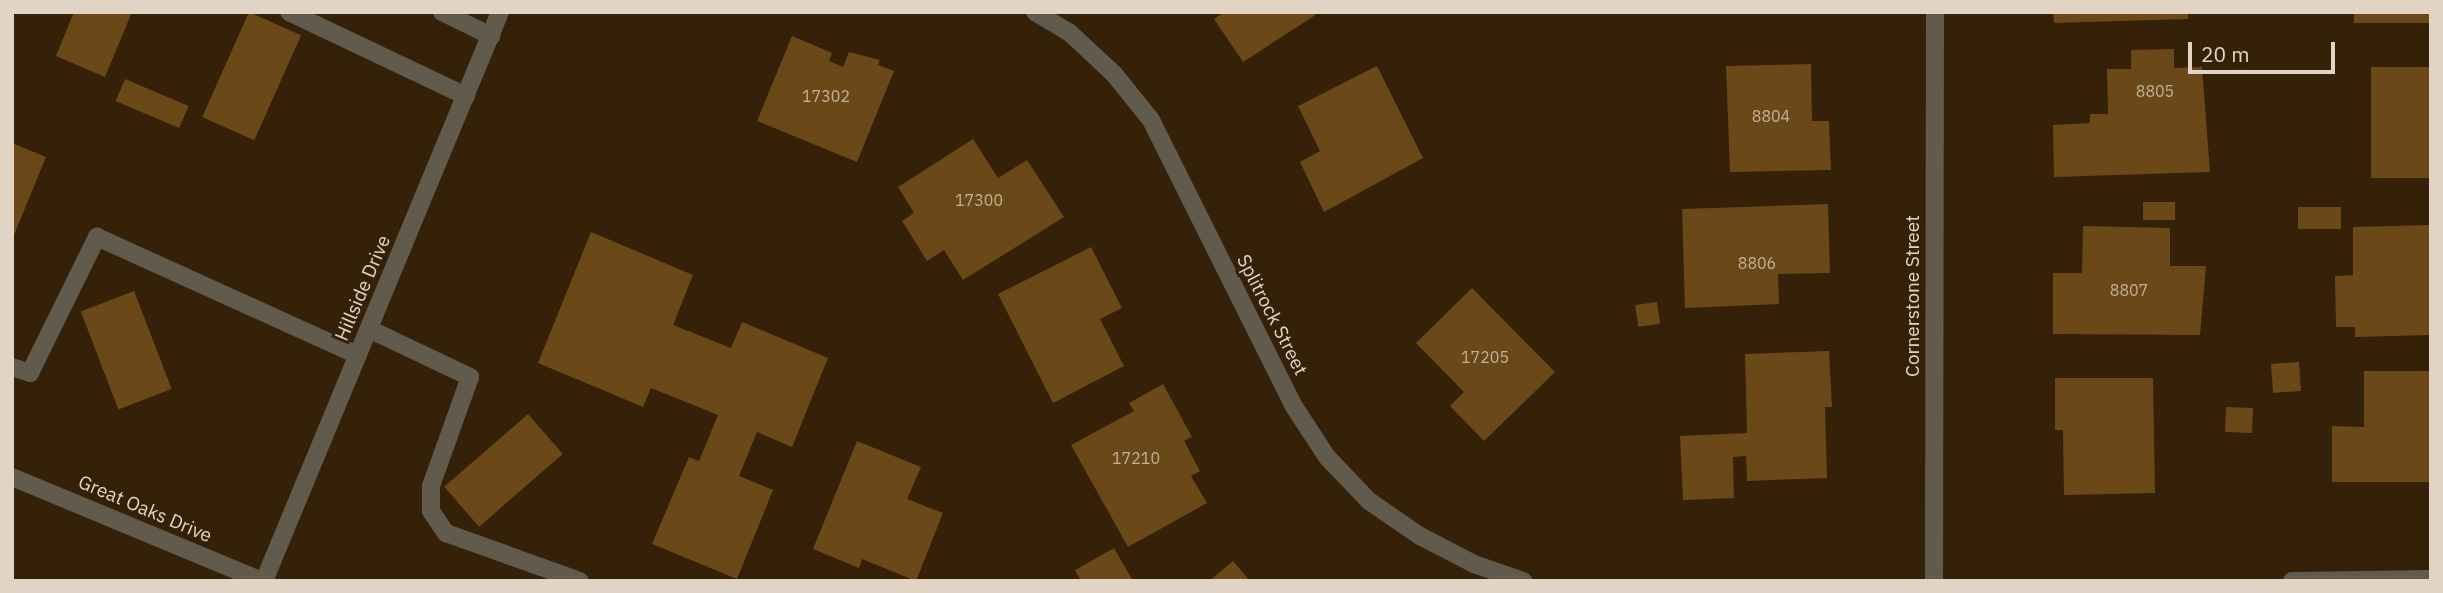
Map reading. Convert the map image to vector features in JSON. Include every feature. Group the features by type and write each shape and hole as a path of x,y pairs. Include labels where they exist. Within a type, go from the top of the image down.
{"street":[{"path":"289,12 466,96"},
{"path":"442,12 491,36"},
{"name":"Hillside Drive","path":"263,581 500,12"},
{"name":"Splitrock Street","path":"1035,12 1070,33 1114,74 1151,120 1293,405 1327,457 1369,501 1420,536 1474,564 1523,581"},
{"name":"Cornerstone Street","path":"1934,581 1935,12"},
{"path":"12,367 30,373 97,237 357,355"},
{"path":"369,329 470,377 431,486 431,511 446,533 580,581"},
{"name":"Great Oaks Drive","path":"12,477 263,581"},
{"path":"2292,581 2431,579"}],"building":[{"path":"74,12 132,12 105,77 56,56"},
{"path":"249,12 301,35 254,140 202,117"},
{"path":"1224,12 1320,12 1243,62 1214,19"},
{"path":"2053,12 2188,12 2188,19 2054,23"},
{"path":"2354,12 2431,12 2431,23 2354,23"},
{"path":"792,36 832,53 829,61 843,67 849,52 880,60 878,65 894,71 857,162 757,121"},
{"path":"2174,49 2174,68 2202,67 2210,172 2054,177 2053,125 2090,123 2090,114 2108,114 2107,69 2131,69 2131,50"},
{"path":"1811,64 1812,121 1829,121 1831,170 1730,172 1726,66"},
{"path":"1377,66 1423,158 1324,212 1300,162 1320,151 1298,106"},
{"path":"2371,67 2431,67 2431,178 2371,178"},
{"path":"125,79 189,106 179,128 116,101"},
{"path":"973,139 998,178 1027,160 1064,217 963,280 944,250 927,261 902,221 914,213 898,187"},
{"path":"12,143 46,157 12,240"},
{"path":"2143,202 2175,202 2175,220 2143,220"},
{"path":"1828,204 1830,273 1778,274 1779,304 1685,308 1682,209"},
{"path":"2298,207 2341,207 2341,229 2298,229"},
{"path":"2431,225 2431,335 2355,337 2355,327 2336,327 2335,276 2353,275 2353,227"},
{"path":"2083,226 2170,228 2170,266 2206,266 2200,335 2053,334 2053,273 2082,273"},
{"path":"591,232 693,275 673,325 731,348 742,322 828,358 792,447 757,432 739,476 773,490 737,579 652,544 689,457 699,461 718,415 651,388 643,407 538,363"},
{"path":"1091,247 1122,308 1100,319 1124,366 1053,403 998,294"},
{"path":"1472,288 1555,372 1484,441 1450,406 1464,392 1416,343"},
{"path":"134,291 172,389 118,409 81,311"},
{"path":"1657,302 1660,324 1638,327 1635,305"},
{"path":"1829,351 1832,407 1825,407 1827,478 1747,481 1746,456 1733,457 1734,498 1683,500 1680,436 1747,433 1745,354"},
{"path":"2299,362 2301,391 2273,393 2271,364"},
{"path":"2364,371 2431,371 2431,482 2332,482 2332,426 2364,427"},
{"path":"2055,378 2153,378 2155,493 2064,495 2063,430 2055,430"},
{"path":"1163,384 1192,437 1184,441 1200,471 1191,476 1207,503 1128,547 1071,445 1134,411 1129,403"},
{"path":"2226,407 2253,408 2252,433 2225,432"},
{"path":"528,414 563,454 479,527 444,487"},
{"path":"857,441 921,467 907,499 943,513 916,581 862,559 859,568 813,549"},
{"path":"1114,548 1133,581 1081,581 1075,570"},
{"path":"1233,561 1250,581 1209,581"}]}
